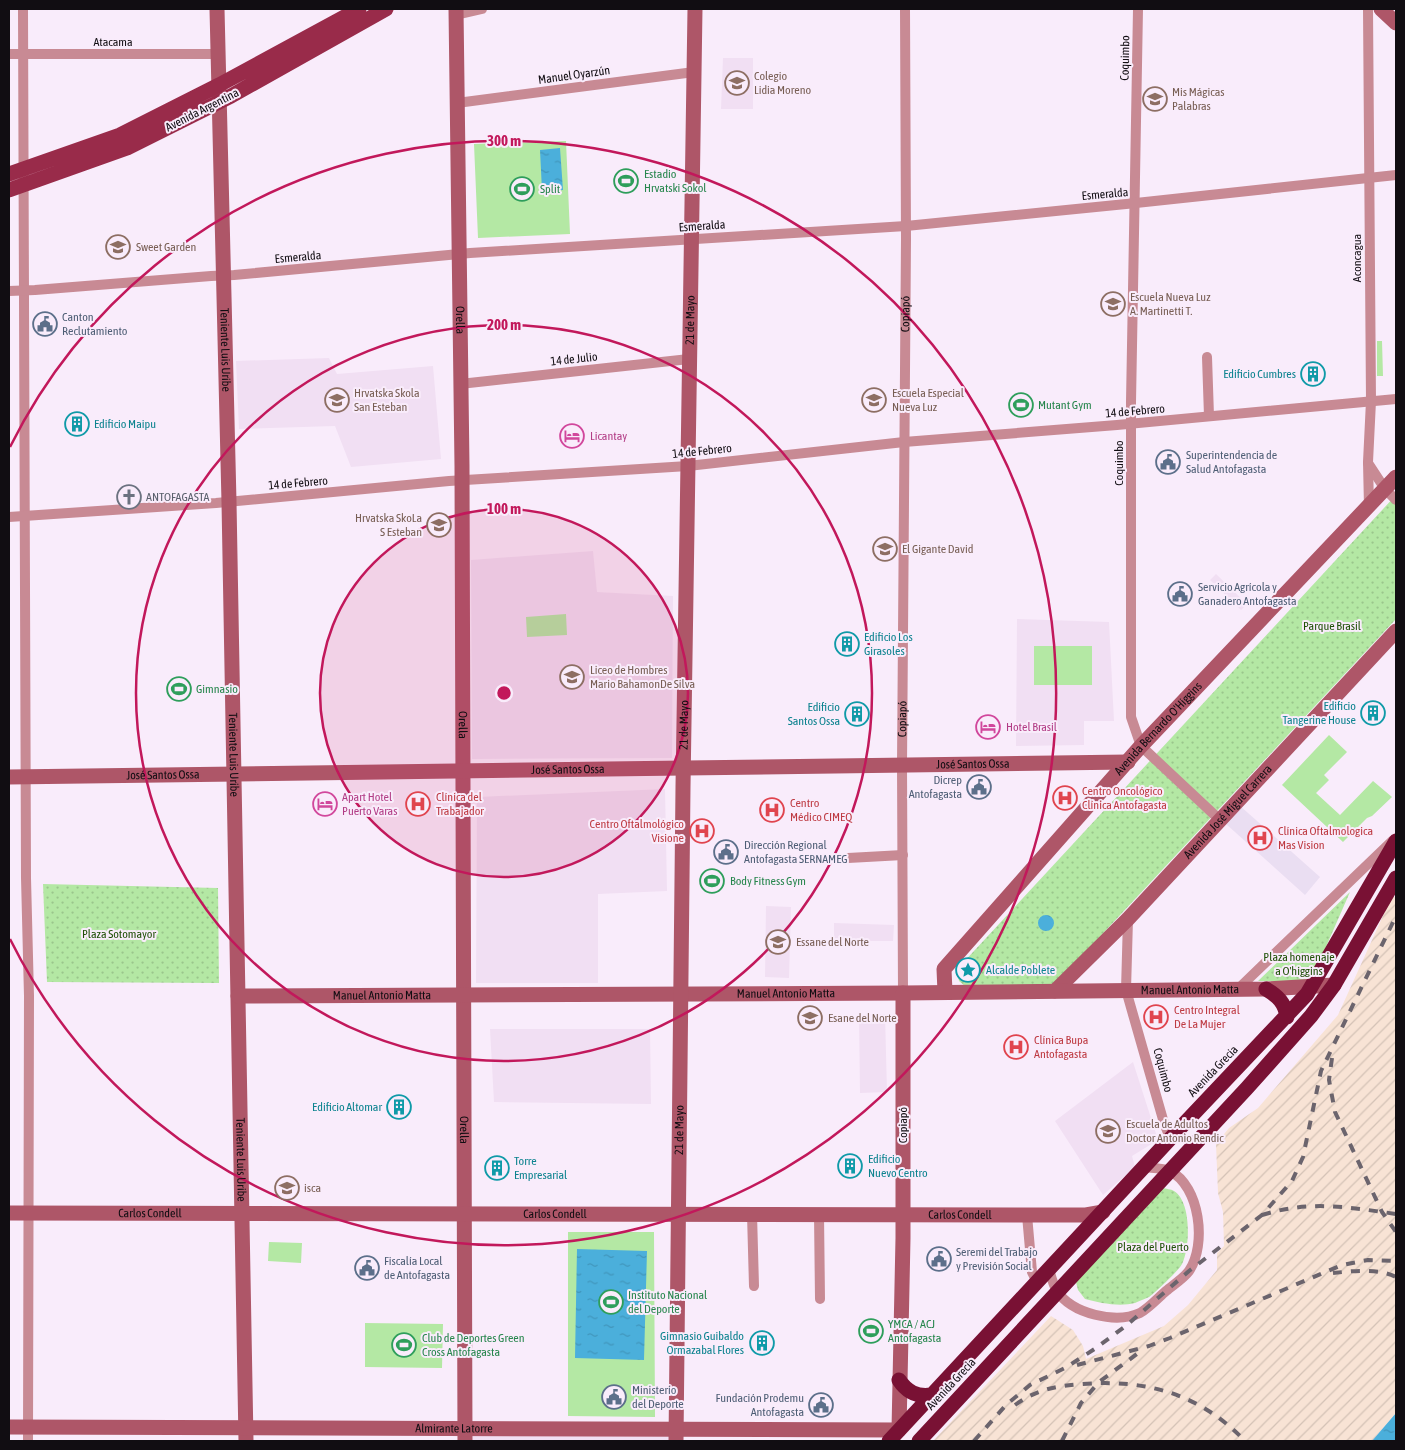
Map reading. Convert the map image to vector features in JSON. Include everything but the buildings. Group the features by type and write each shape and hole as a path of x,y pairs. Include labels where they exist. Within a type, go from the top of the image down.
{"highway":[{"name":"Avenida Grecia","path":"895,1438 931,1396 1170,1138 1287,1017 1312,986 1396,841"},
{"name":"Avenida Grecia","path":"924,1436 1312,1016 1334,985 1396,878"},
{"path":"1266,989 1280,1000 1285,1007 1287,1017"},
{"path":"899,1380 911,1392 922,1396 931,1396"},
{"path":"895,1438 908,1434 924,1436"}],"main road":[{"name":"Avenida Argentina","path":"9,174 120,135 219,85 359,9"},
{"name":"Avenida Argentina","path":"9,190 127,148 219,102 386,9"}],"street":[{"path":"23,9 26,777 29,996 27,1213 28,1434"},
{"name":"Teniente Luis Uribe","path":"217,9 229,502 246,1434"},
{"path":"456,12 482,9"},
{"name":"21 de Mayo","path":"676,1435 683,768 695,9"},
{"name":"Copiapó","path":"895,1438 899,1380 903,1214 902,765 906,226 905,9"},
{"name":"Coquimbo","path":"1138,9 1130,718 1141,746 1221,821"},
{"name":"Aconcagua","path":"1368,9 1371,402 1368,507"},
{"path":"1381,9 1396,23"},
{"name":"Orella","path":"456,12 462,481 465,1435"},
{"name":"Atacama","path":"9,54 218,54"},
{"name":"Manuel Oyarzún","path":"457,103 694,72"},
{"name":"Esmeralda","path":"9,291 458,255 906,226 1396,175"},
{"path":"1208,357 1210,416"},
{"name":"14 de Julio","path":"460,384 689,359"},
{"name":"14 de Febrero","path":"9,517 229,502 462,481 688,466 904,442 1132,424 1396,399"},
{"path":"1368,462 1385,489 1396,500"},
{"name":"Avenida Bernardo O'Higgins","path":"945,992 944,969 1141,746 1396,477"},
{"name":"Avenida José Miguel Carrera","path":"1055,991 1128,919 1221,821 1396,631"},
{"name":"José Santos Ossa","path":"9,777 1128,762"},
{"path":"1239,988 1396,836"},
{"path":"848,858 903,855"},
{"name":"Coquimbo","path":"1128,919 1126,990 1164,1124 1170,1138"},
{"name":"Manuel Antonio Matta","path":"238,996 903,993 1266,989 1334,985"},
{"path":"1049,1270 1057,1291 1076,1307 1085,1312 1107,1316 1129,1316 1142,1312 1189,1271 1198,1245 1197,1214 1194,1201 1179,1177 1169,1171 1144,1167"},
{"name":"Carlos Condell","path":"9,1213 1086,1215 1103,1212"},
{"path":"752,1214 754,1286"},
{"path":"818,1214 820,1299"},
{"path":"1027,1215 1032,1272 1037,1282"},
{"name":"Almirante Latorre","path":"9,1427 28,1434 676,1435 895,1438"}],"shaded area":[{"name":"Colegio Lidia Moreno","path":"723,58 753,58 753,109 721,109"},
{"name":"Hrvatska Skola San Esteban","path":"329,358 337,374 433,366 441,459 351,467 335,426 239,429 236,361"},
{"name":"Liceo de Hombres Mario BahamonDe Silva","path":"593,551 597,592 673,596 672,758 472,759 471,560"},
{"path":"1216,574 1247,604 1241,610 1210,580"},
{"path":"1017,619 1109,622 1114,721 1084,721 1084,745 1016,746"},
{"path":"665,789 667,891 598,894 598,983 476,983 477,797"},
{"name":"Clínica Oftalmologica Mas Vision","path":"1239,805 1320,877 1305,895 1226,824"},
{"path":"1392,896 1396,898 1396,1413 1372,1441 933,1441 1051,1316 1073,1330 1083,1346 1086,1359 1164,1326 1188,1305 1217,1270 1217,1253 1224,1246 1223,1212 1218,1193 1216,1144 1229,1128 1258,1108 1338,1015"},
{"name":"Essane del Norte","path":"766,906 791,907 789,978 765,977"},
{"path":"834,923 894,925 893,941 834,941"},
{"name":"Esane del Norte","path":"801,1009 819,1009 820,1027 801,1027"},
{"path":"885,1014 887,1092 860,1093 859,1015"},
{"path":"490,1029 650,1029 651,1104 494,1102"},
{"name":"Escuela de Adultos Doctor Antonio Rendic","path":"1133,1062 1158,1140 1132,1156 1135,1167 1103,1195 1055,1121"},
{"path":"465,1428 676,1429 676,1441 465,1441"}],"green space":[{"name":"Split","path":"566,141 570,234 478,238 474,144"},
{"path":"1377,341 1382,341 1383,376 1377,376"},
{"name":"Parque Brasil","path":"1396,495 1396,619 1053,987 966,987 959,981 957,972 961,965"},
{"path":"566,614 567,635 527,637 526,617"},
{"path":"1034,646 1092,646 1092,685 1034,685"},
{"path":"1329,735 1347,752 1324,775 1329,780 1316,793 1340,815 1373,781 1392,797 1343,842 1282,785"},
{"name":"Plaza Sotomayor","path":"43,884 218,888 219,983 47,982"},
{"name":"Plaza homenaje a O'higgins","path":"1350,892 1311,981 1258,981"},
{"name":"Plaza del Puerto","path":"1163,1188 1173,1190 1180,1197 1187,1215 1187,1247 1180,1267 1152,1295 1135,1303 1116,1305 1085,1299 1078,1290 1076,1282"},
{"name":"Instituto Nacional del Deporte","path":"568,1232 654,1232 655,1417 568,1416"},
{"path":"269,1242 302,1243 301,1263 268,1261"},
{"name":"Club de Deportes Green Cross Antofagasta","path":"365,1323 443,1324 442,1368 365,1367"}],"water":[{"path":"560,148 563,190 542,191 540,150"},
{"path":"1046,915 1054,923 1046,931 1038,923"},
{"path":"577,1249 647,1251 644,1360 575,1358"},
{"path":"1396,1413 1396,1441 1372,1441"}],"railway":[{"path":"974,1441 1006,1405 1030,1385 1065,1368 1127,1325 1189,1271 1262,1215 1292,1181 1303,1157 1321,1071 1396,916"},
{"path":"1332,1058 1329,1080 1335,1112 1382,1212 1396,1232"},
{"path":"1262,1215 1280,1210 1313,1206 1345,1207 1396,1214"},
{"path":"1077,1365 1149,1346 1342,1265 1368,1260 1396,1261"},
{"path":"1333,1273 1373,1271 1396,1277"},
{"path":"1062,1441 1081,1403 1099,1382 1141,1351"},
{"path":"1015,1405 1031,1395 1047,1389 1064,1386 1106,1383 1150,1387 1191,1401 1228,1425 1245,1441"}],"place":[{"name":"Colegio Lidia Moreno","path":"737,83"},
{"name":"Mis Mágicas Palabras","path":"1155,99"},
{"name":"Estadio Hrvatski Sokol","path":"626,181"},
{"name":"Split","path":"522,189"},
{"name":"Sweet Garden","path":"118,247"},
{"name":"Escuela Nueva Luz A. Martinetti T.","path":"1113,304"},
{"name":"Canton Reclutamiento","path":"45,324"},
{"name":"Edificio Cumbres","path":"1313,374"},
{"name":"Hrvatska Skola San Esteban","path":"337,400"},
{"name":"Escuela Especial Nueva Luz","path":"874,400"},
{"name":"Mutant Gym","path":"1021,405"},
{"name":"Edificio Maipu","path":"77,424"},
{"name":"Licantay","path":"572,436"},
{"name":"Superintendencia de Salud Antofagasta","path":"1168,462"},
{"name":"ANTOFAGASTA","path":"129,497"},
{"name":"Hrvatska SkoLa S Esteban","path":"439,525"},
{"name":"El Gigante David","path":"885,549"},
{"name":"Servicio Agrícola y Ganadero Antofagasta","path":"1180,594"},
{"name":"Edificio Los Girasoles","path":"847,644"},
{"name":"Liceo de Hombres Mario BahamonDe Silva","path":"572,677"},
{"name":"Gimnasio","path":"179,689"},
{"name":"Edificio Tangerine House","path":"1373,713"},
{"name":"Edificio Santos Ossa","path":"857,714"},
{"name":"Hotel Brasil","path":"988,727"},
{"name":"Dicrep Antofagasta","path":"979,787"},
{"name":"Centro Oncológico Clínica Antofagasta","path":"1065,798"},
{"name":"Apart Hotel Puerto Varas","path":"325,804"},
{"name":"Clínica del Trabajador","path":"418,804"},
{"name":"Centro Médico CIMEQ","path":"772,810"},
{"name":"Centro Oftalmológico Visione","path":"702,831"},
{"name":"Clínica Oftalmologica Mas Vision","path":"1260,838"},
{"name":"Dirección Regional Antofagasta SERNAMEG","path":"726,852"},
{"name":"Body Fitness Gym","path":"712,881"},
{"name":"Essane del Norte","path":"778,942"},
{"name":"Alcalde Poblete","path":"968,970"},
{"name":"Centro Integral De La Mujer","path":"1156,1017"},
{"name":"Esane del Norte","path":"810,1018"},
{"name":"Clínica Bupa Antofagasta","path":"1016,1047"},
{"name":"Edificio Altomar","path":"399,1107"},
{"name":"Escuela de Adultos Doctor Antonio Rendic","path":"1108,1131"},
{"name":"Edificio Nuevo Centro","path":"850,1166"},
{"name":"Torre Empresarial","path":"497,1168"},
{"name":"isca","path":"287,1188"},
{"name":"Seremi del Trabajo y Previsión Social","path":"939,1259"},
{"name":"Fiscalía Local de Antofagasta","path":"367,1268"},
{"name":"Instituto Nacional del Deporte","path":"611,1302"},
{"name":"YMCA / ACJ Antofagasta","path":"871,1331"},
{"name":"Gimnasio Guibaldo Ormazabal Flores","path":"762,1343"},
{"name":"Club de Deportes Green Cross Antofagasta","path":"404,1345"},
{"name":"Ministerio del Deporte","path":"614,1397"},
{"name":"Fundación Prodemu Antofagasta","path":"821,1405"}]}
